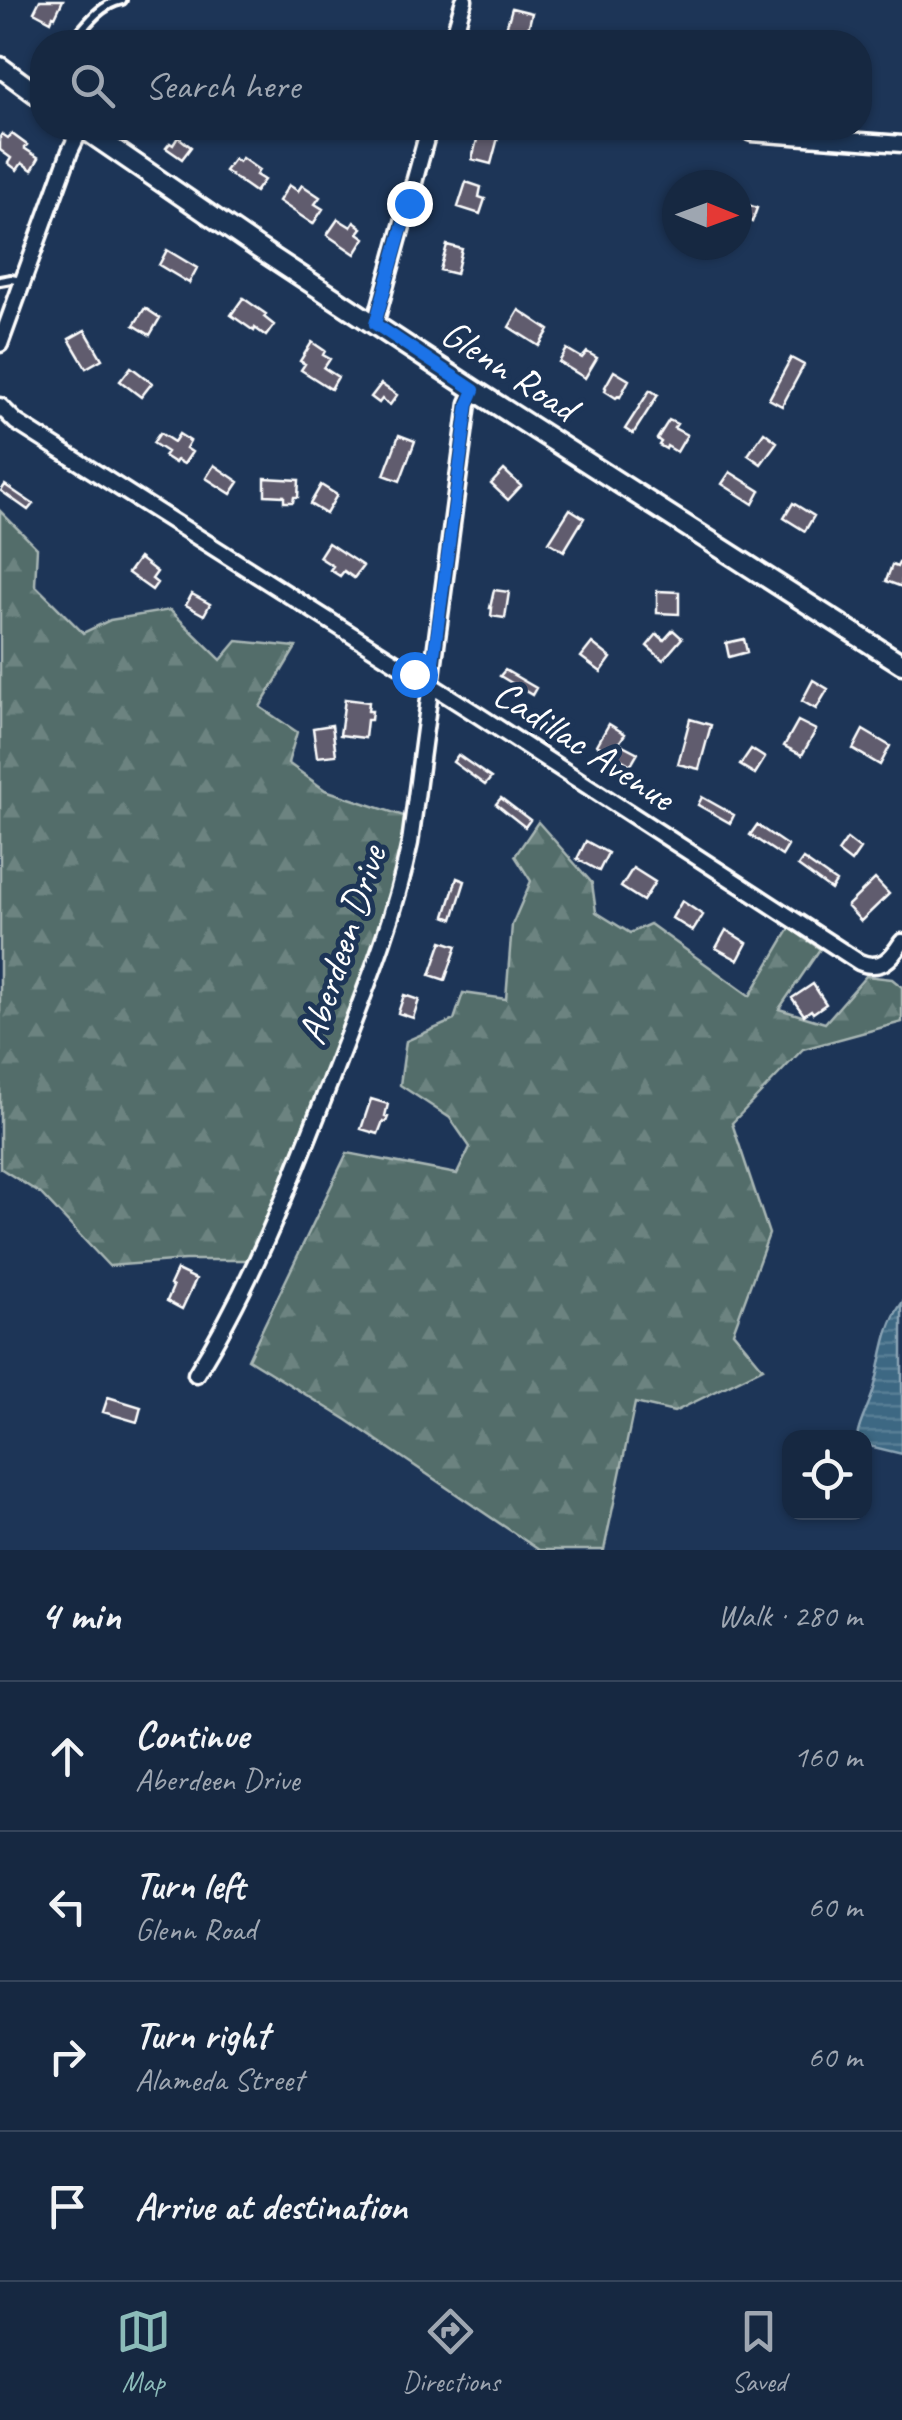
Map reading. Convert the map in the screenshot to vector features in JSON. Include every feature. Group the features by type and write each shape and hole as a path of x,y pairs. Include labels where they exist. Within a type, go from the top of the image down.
{"street":[{"path":"455,30 464,0"},
{"path":"0,67 30,86"},
{"path":"0,344 76,140"},
{"name":"Glenn Road","path":"100,140 474,390 902,664"},
{"path":"375,324 426,140"},
{"path":"842,140 902,144"},
{"name":"Aberdeen Drive","path":"196,1374 219,1338 268,1237 382,947 403,879 468,404 474,390"},
{"name":"Cadillac Avenue","path":"0,406 16,422 859,962 884,964 902,942"}],"lane":[{"path":"83,30 102,9 122,0"},
{"path":"0,281 22,282"}],"green space":[{"path":"0,511 37,548 35,585 83,633 110,620 170,610 221,660 237,641 296,647 260,707 297,732 288,763 325,790 407,817 387,911 288,1168 248,1260 109,1266 41,1194 0,1168"},
{"path":"538,822 592,883 596,912 630,933 650,924 750,996 790,928 820,949 779,1009 825,1023 866,976 892,979 902,987 902,1022 803,1049 732,1123 769,1234 733,1332 763,1368 674,1412 635,1403 604,1550 539,1550 347,1420 248,1359 347,1153 457,1174 470,1147 450,1118 400,1085 406,1041 454,1020 463,993 506,999 512,925 531,881 515,856"}],"water":[{"path":"902,1303 902,1454 872,1447 872,1430 859,1430"}],"building":[{"path":"40,0 63,0 51,21 34,12"},
{"path":"512,8 532,13 528,30 506,30"},
{"path":"2,134 8,138 12,134 39,158 32,170 22,163 17,170 8,163 11,158 0,150"},
{"path":"182,140 191,147 182,159 166,148 170,143"},
{"path":"477,140 497,140 491,164 472,159"},
{"path":"242,158 259,170 256,175 264,180 255,192 225,171 234,159 239,162"},
{"path":"466,182 481,187 479,197 485,199 480,214 458,207"},
{"path":"289,185 298,191 302,185 320,197 315,204 323,209 313,224 279,201"},
{"path":"338,219 362,228 358,233 365,238 355,254 327,235"},
{"path":"447,245 462,249 456,274 440,270"},
{"path":"167,250 197,268 189,283 159,265"},
{"path":"243,298 266,314 264,317 274,325 266,336 231,315"},
{"path":"145,308 160,318 150,335 134,325"},
{"path":"519,310 549,330 539,346 509,327"},
{"path":"85,330 102,359 86,368 69,339"},
{"path":"312,342 330,359 324,368 338,377 331,389 301,370 305,364 300,361"},
{"path":"567,349 582,358 587,352 597,358 585,378 559,362"},
{"path":"791,358 804,365 782,406 769,399"},
{"path":"131,367 152,383 141,397 120,381"},
{"path":"614,371 629,380 616,398 605,391"},
{"path":"381,384 397,395 390,405 371,397"},
{"path":"650,390 658,395 633,434 625,429"},
{"path":"669,420 687,435 677,452 659,445 657,439"},
{"path":"764,432 777,442 761,464 748,455"},
{"path":"160,433 174,442 179,434 190,441 186,448 192,452 184,464 164,456 167,452 153,443"},
{"path":"399,435 415,441 400,481 384,475"},
{"path":"214,465 239,482 231,494 206,478"},
{"path":"504,470 521,486 508,500 491,484"},
{"path":"730,472 760,491 753,504 722,484"},
{"path":"265,478 299,480 298,497 293,502 284,502 284,496 265,495"},
{"path":"5,485 33,504 28,510 1,491"},
{"path":"321,485 337,495 326,514 310,504"},
{"path":"793,503 814,516 805,531 784,518"},
{"path":"570,509 584,518 564,551 549,542"},
{"path":"328,543 363,566 354,578 344,571 340,576 330,570 333,566 319,557"},
{"path":"139,558 157,572 152,590 128,573"},
{"path":"899,563 902,587 886,581 892,565 897,567"},
{"path":"494,590 509,592 505,618 491,616"},
{"path":"657,591 679,592 679,614 657,613"},
{"path":"192,594 210,604 204,615 186,605"},
{"path":"673,630 682,638 663,660 647,646 657,634 664,640"},
{"path":"744,639 747,652 729,657 726,643"},
{"path":"592,643 611,658 601,672 581,657"},
{"path":"505,670 536,688 532,695 500,676"},
{"path":"813,680 828,689 816,709 802,701"},
{"path":"345,699 369,702 371,720 367,720 365,738 340,735"},
{"path":"690,719 711,725 699,769 678,764"},
{"path":"798,721 816,730 802,755 784,746"},
{"path":"609,724 625,734 619,743 638,753 631,765 597,745"},
{"path":"332,725 336,755 317,757 313,728"},
{"path":"863,730 890,746 880,765 853,749"},
{"path":"751,749 765,758 755,774 740,765"},
{"path":"458,755 491,778 485,785 453,762"},
{"path":"702,797 734,815 730,823 698,805"},
{"path":"501,798 530,820 525,827 496,804"},
{"path":"757,825 788,846 782,856 750,835"},
{"path":"847,839 860,849 851,862 838,852"},
{"path":"586,841 608,853 599,871 577,859"},
{"path":"803,859 836,882 831,890 798,866"},
{"path":"633,868 655,882 643,901 621,887"},
{"path":"457,878 465,881 453,919 445,916"},
{"path":"875,879 889,894 861,921 847,906"},
{"path":"682,901 703,915 693,931 672,918"},
{"path":"726,930 747,943 738,960 716,948"},
{"path":"442,941 457,946 445,980 430,975"},
{"path":"813,984 826,1004 804,1015 792,998"},
{"path":"404,995 419,1000 413,1018 398,1013"},
{"path":"371,1099 388,1104 388,1117 378,1134 361,1129"},
{"path":"177,1270 196,1279 182,1309 167,1301"},
{"path":"108,1397 141,1407 137,1422 103,1412"}],"route":[{"path":"409,203 375,324 474,390 468,404 430,685 414,674"}]}
